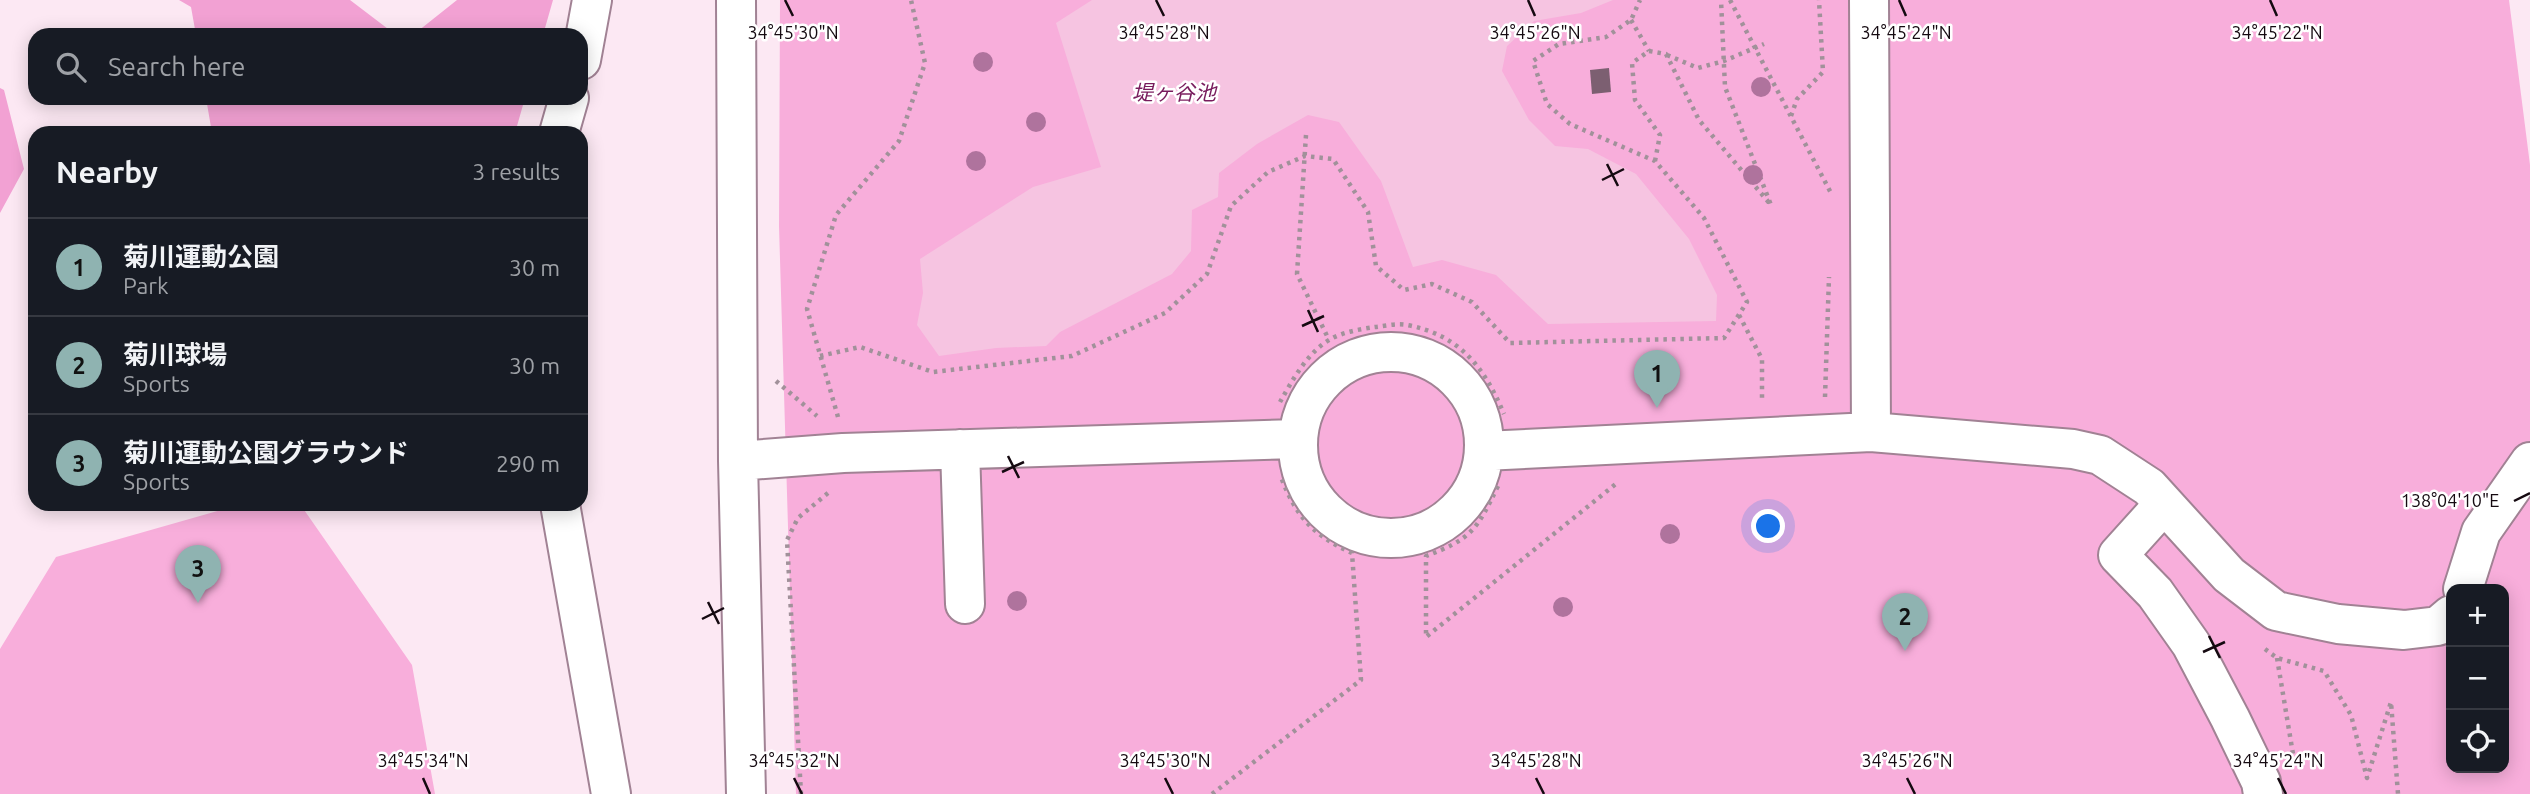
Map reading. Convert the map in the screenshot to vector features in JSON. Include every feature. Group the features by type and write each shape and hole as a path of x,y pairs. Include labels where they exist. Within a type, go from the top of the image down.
{"street":[{"path":"587,28 592,0"},
{"path":"736,0 738,461 747,794"},
{"path":"1869,0 1871,432"},
{"path":"561,126 567,105"},
{"path":"1287,452 1318,385 1340,366 1367,354 1396,351 1425,358 1450,373 1469,395 1481,422 1492,468"},
{"path":"738,461 840,469 960,449 1287,452 1301,468 1312,495 1331,517 1357,531 1385,538 1414,535 1441,524 1462,505 1477,480 1492,468 1871,432 2032,444 2100,456 2148,487 2229,575 2276,611 2338,624 2404,630 2438,626 2446,619"},
{"path":"960,449 965,604"},
{"path":"2465,584 2481,532 2530,462"},
{"path":"2164,504 2118,555 2155,593 2191,644 2230,718 2263,794"},
{"path":"561,511 611,794"}],"path":[{"path":"801,794 787,540 799,518 840,469 839,421 807,309 836,215 898,141 925,63 911,0"},
{"path":"820,356 860,347 933,372 1072,356 1165,313 1207,274 1231,206 1268,172 1305,156 1333,159 1354,190 1368,212 1376,265 1404,290 1432,284 1472,302 1510,343 1724,338 1747,302 1704,218 1656,161 1570,124 1547,104 1533,61 1559,44 1606,37 1631,20 1640,0"},
{"path":"1666,54 1699,120 1770,205 1725,87 1721,0"},
{"path":"1730,0 1832,196"},
{"path":"1791,117 1797,99 1823,72 1819,0"},
{"path":"1631,20 1649,51"},
{"path":"1656,161 1660,135 1635,100 1632,62 1649,51 1666,54 1698,68 1724,61 1764,44"},
{"path":"1306,135 1297,274 1329,340 1362,329 1405,324 1432,333 1457,345 1476,362 1490,382 1506,418"},
{"path":"1825,405 1830,265"},
{"path":"1739,315 1762,359 1762,407"},
{"path":"1212,794 1361,680 1352,553 1327,542 1299,514 1287,452"},
{"path":"1492,468 1480,524 1454,546 1426,556 1426,637 1621,480 1608,480"},
{"path":"2258,643 2277,658 2324,671 2351,715 2367,778 2391,702 2398,794"},
{"path":"2277,658 2295,767"}],"shaded area":[{"path":"179,0 350,0 387,28 195,28 191,7"},
{"path":"457,0 553,0 545,28 422,28"},
{"path":"780,0 2509,0 2530,165 2530,794 796,794 779,226"},
{"path":"0,88 4,90 24,169 0,213"},
{"path":"207,105 523,105 517,126 211,126"},
{"path":"217,511 305,511 412,665 435,794 0,794 0,649 56,557"}],"water":[{"name":"堤ヶ谷池","path":"1092,0 1613,0 1581,13 1534,21 1507,46 1502,71 1529,120 1555,146 1588,149 1636,174 1689,239 1717,295 1716,321 1548,324 1496,275 1442,260 1413,267 1381,181 1339,122 1308,115 1257,144 1219,173 1218,197 1192,210 1191,251 1172,274 1060,332 1046,346 996,348 939,356 917,325 923,293 920,259 1033,187 1101,167 1056,23"}],"building":[{"path":"1609,68 1611,92 1592,94 1590,70"}],"place":[{"name":"菊川運動公園","path":"1657,408"},
{"name":"菊川運動公園グラウンド","path":"198,603"},
{"name":"菊川球場","path":"1905,651"}]}
